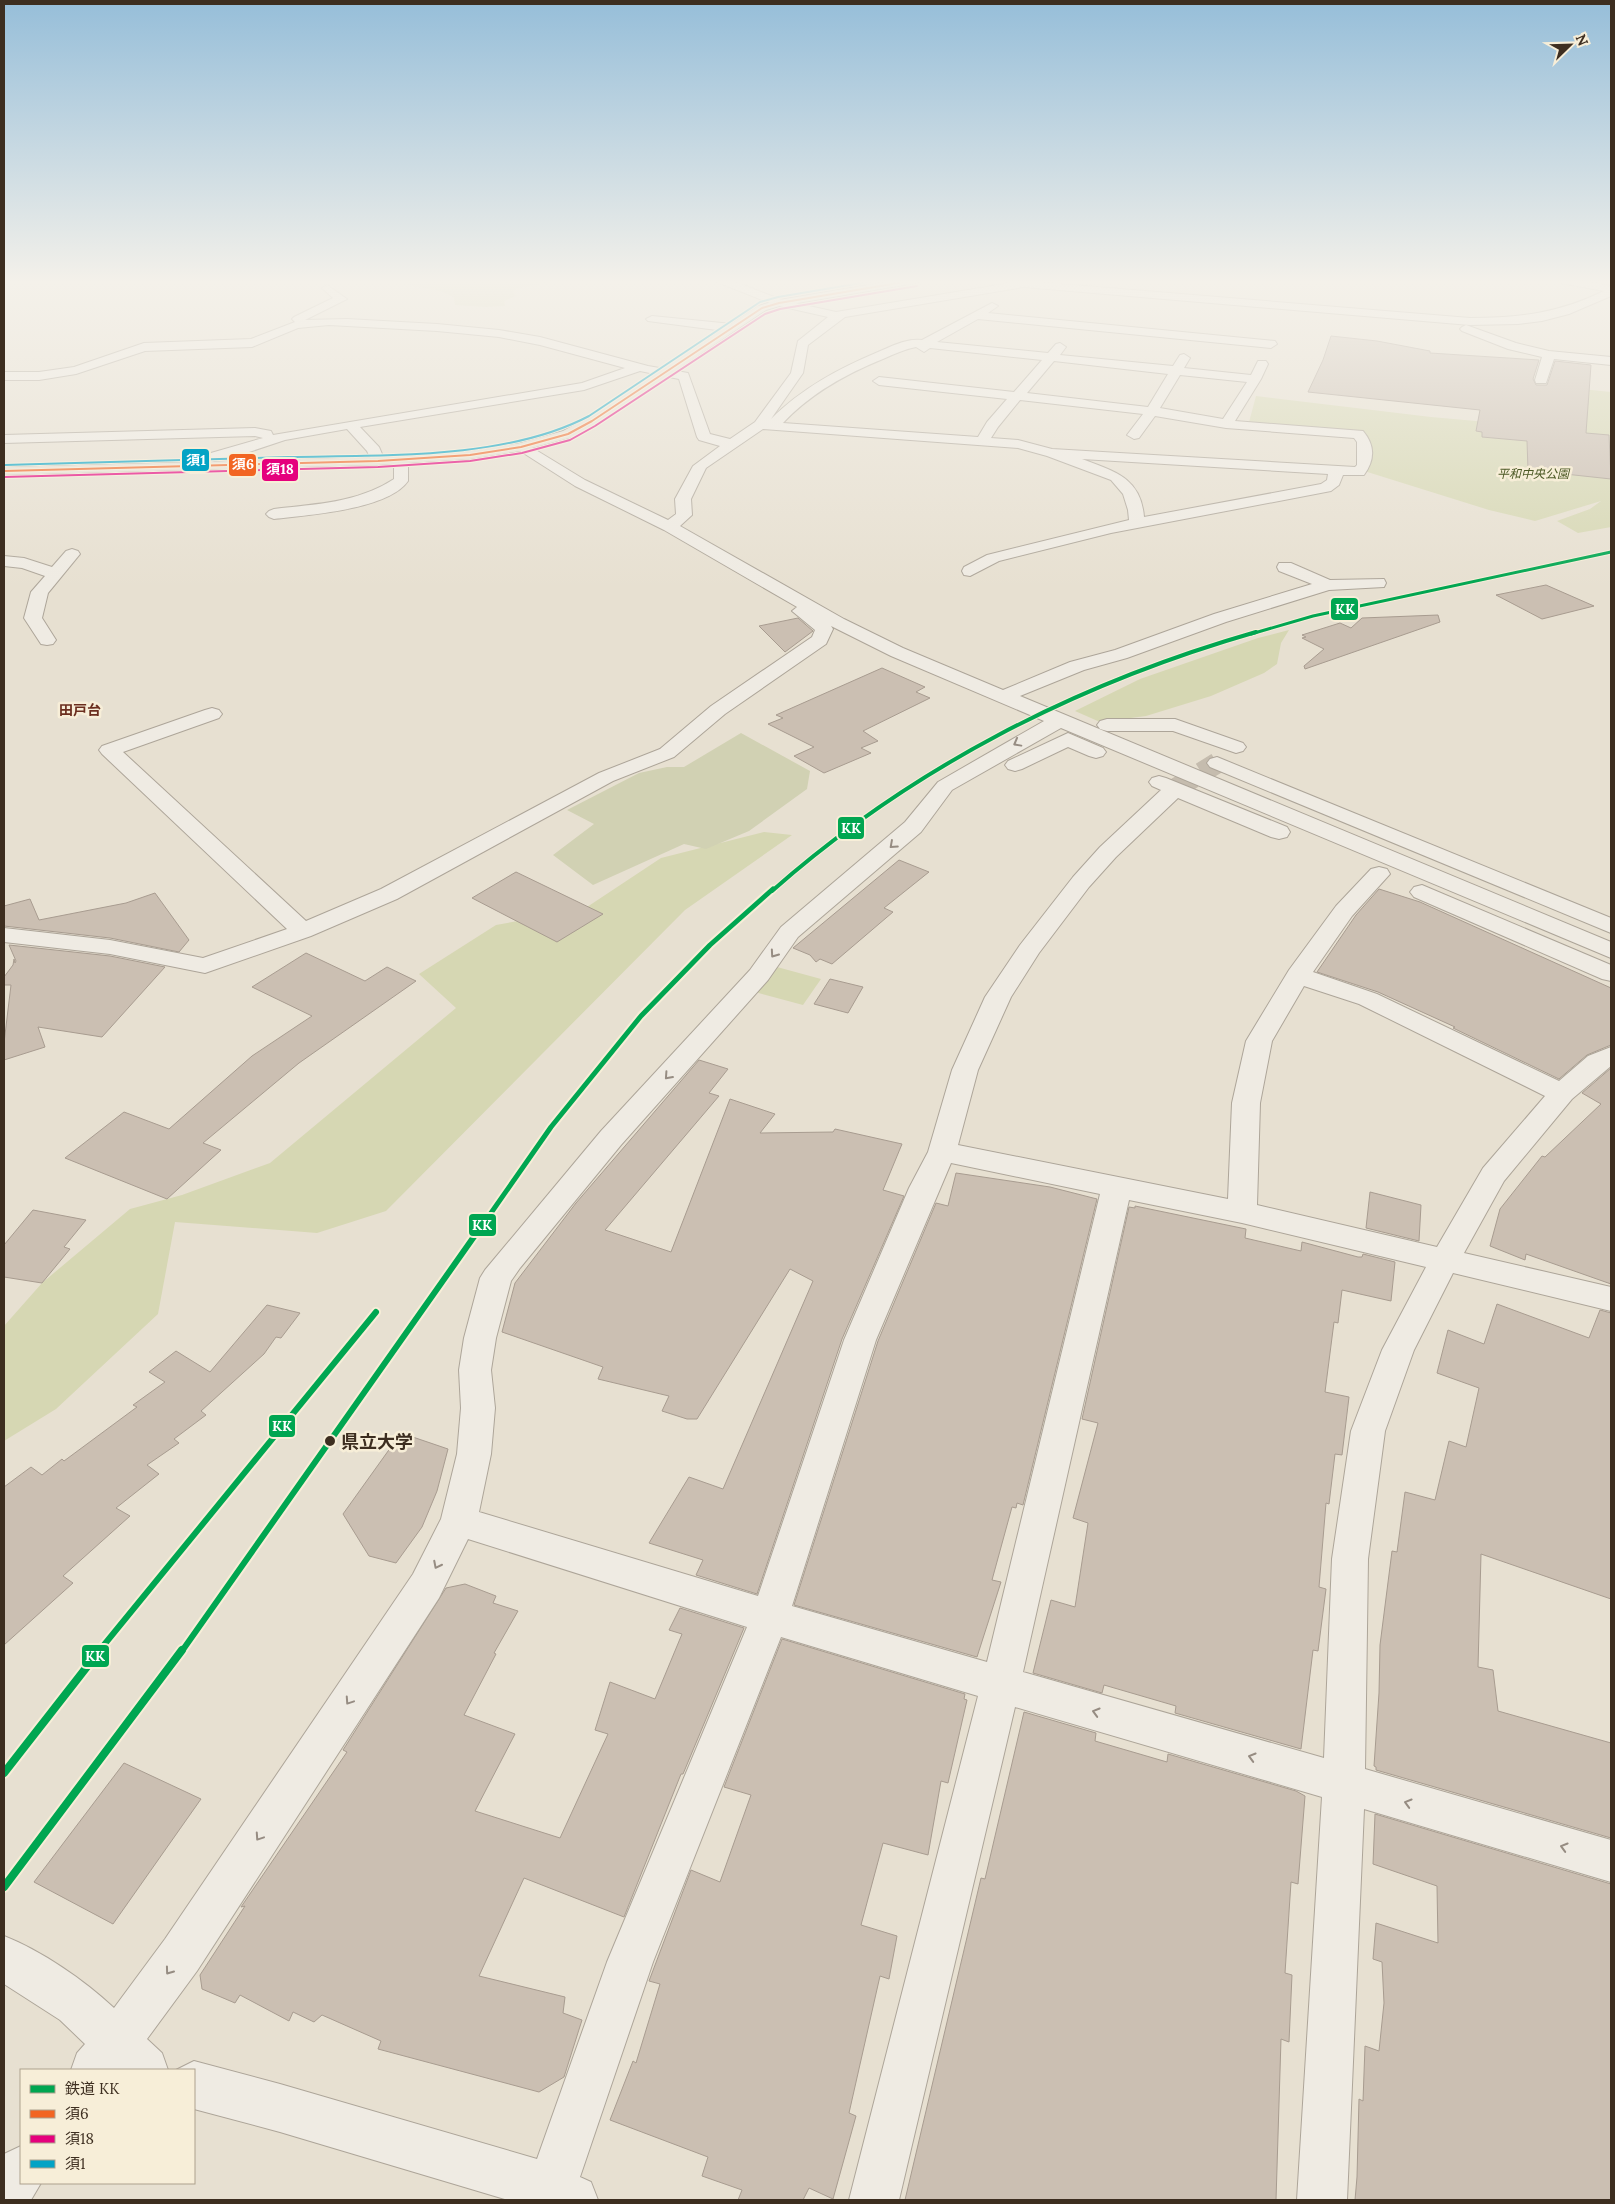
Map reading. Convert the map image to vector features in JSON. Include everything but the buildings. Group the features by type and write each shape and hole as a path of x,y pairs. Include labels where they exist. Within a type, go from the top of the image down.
{"main road":[{"path":"4,471 378,462 470,454 521,447 568,434 592,421 648,383"}],"street":[{"path":"188,467 202,460 242,450 282,436 584,386 593,383"},
{"path":"686,383 704,436 731,444"},
{"path":"767,425 791,383"},
{"path":"665,529 684,515 683,499 700,466 731,444 767,425 809,392 824,383"},
{"path":"895,383 1152,411 1226,424 1358,434 1364,441 1364,465 1359,472 1052,453"},
{"path":"983,440 992,425 1031,383"},
{"path":"1134,435 1152,411 1168,383"},
{"path":"1226,424 1253,383"},
{"path":"350,425 374,450 378,462"},
{"path":"767,425 983,440 1018,444 1052,453 1116,477 1130,493 1136,510 1137,524"},
{"path":"4,438 255,432 282,436"},
{"path":"521,447 580,483 838,623 897,652 1611,951"},
{"path":"274,514 365,501 392,488 401,481 401,460"},
{"path":"970,571 994,558 1110,528 1326,488 1334,482 1336,471"},
{"path":"4,935 110,946 205,966 303,931 389,894 598,781 667,753 718,710 820,640 824,629 799,610 665,529"},
{"path":"46,640 33,618 40,592 72,554"},
{"path":"4,562 24,563 55,574"},
{"path":"1285,567 1328,585"},
{"path":"1004,696 1076,666 1121,654 1220,618 1328,585 1378,583"},
{"path":"212,714 109,750 303,931"},
{"path":"4,1958 76,2004 119,2061 181,1955 426,1586 459,1521 474,1454 478,1408 476,1370 480,1338 496,1278 508,1260 611,1138 759,975 789,932 913,827 945,786 1060,720"},
{"path":"1107,725 1175,725 1236,747"},
{"path":"934,799 971,787 1068,739 1175,789 1611,974"},
{"path":"1217,763 1611,926"},
{"path":"195,2085 280,2108 557,2196 630,1962 770,1617 860,1340 924,1188 942,1152 966,1070 998,997 1029,950 1081,882 1108,852 1175,789"},
{"path":"1242,1212 1246,1103 1259,1041 1298,975 1344,911 1379,874"},
{"path":"1298,975 1368,999 1562,1093"},
{"path":"1322,2200 1344,1784 1350,1558 1368,1431 1398,1350 1445,1259 1493,1175 1562,1093 1597,1062 1611,1054"},
{"path":"942,1152 1242,1212 1611,1299"},
{"path":"874,2200 1001,1684 1117,1186"},
{"path":"459,1521 770,1617 1611,1861"},
{"path":"4,2198 20,2173"}],"green space":[{"name":"平和中央公園","path":"1504,383 1611,392 1611,527 1578,533 1557,521 1590,509 1601,501 1535,521 1489,510 1361,470 1358,434 1248,426 1256,396 1431,417 1576,430"},
{"path":"1289,630 1281,643 1277,664 1264,673 1211,696 1146,716 1100,722 1075,711 1140,679 1258,638"},
{"path":"741,733 810,771 807,789 749,831 706,849 684,844 593,885 553,855 594,824 567,810 639,773 667,767 684,767"},
{"path":"764,832 792,835 685,910 386,1211 317,1233 175,1222 158,1314 56,1409 4,1441 4,1326 42,1283 130,1209 182,1195 270,1163 456,1008 419,974 496,925 584,909 661,858"},
{"path":"777,967 821,979 803,1005 755,992"}],"tunnel":[{"path":"1175,789 1217,763"}],"rail line":[{"name":"KK","path":"4,1887 205,1620 551,1127 641,1016 710,945 784,880 889,799 958,756 1022,722 1133,673 1201,648 1313,616 1611,552"},
{"name":"KK","path":"4,1773 144,1594 376,1312"}],"transit line":[{"name":"須1","path":"4,465 378,455 469,449 520,441 566,428 589,416 639,383"},
{"name":"須6","path":"4,471 378,461 470,455 521,447 568,434 592,421 649,383"},
{"name":"須18","path":"4,477 378,467 470,461 522,453 570,440 595,426 660,383"}],"place":[{"name":"県立大学","path":"330,1441"}],"district":[{"name":"田戸台","path":"80,710"}]}
